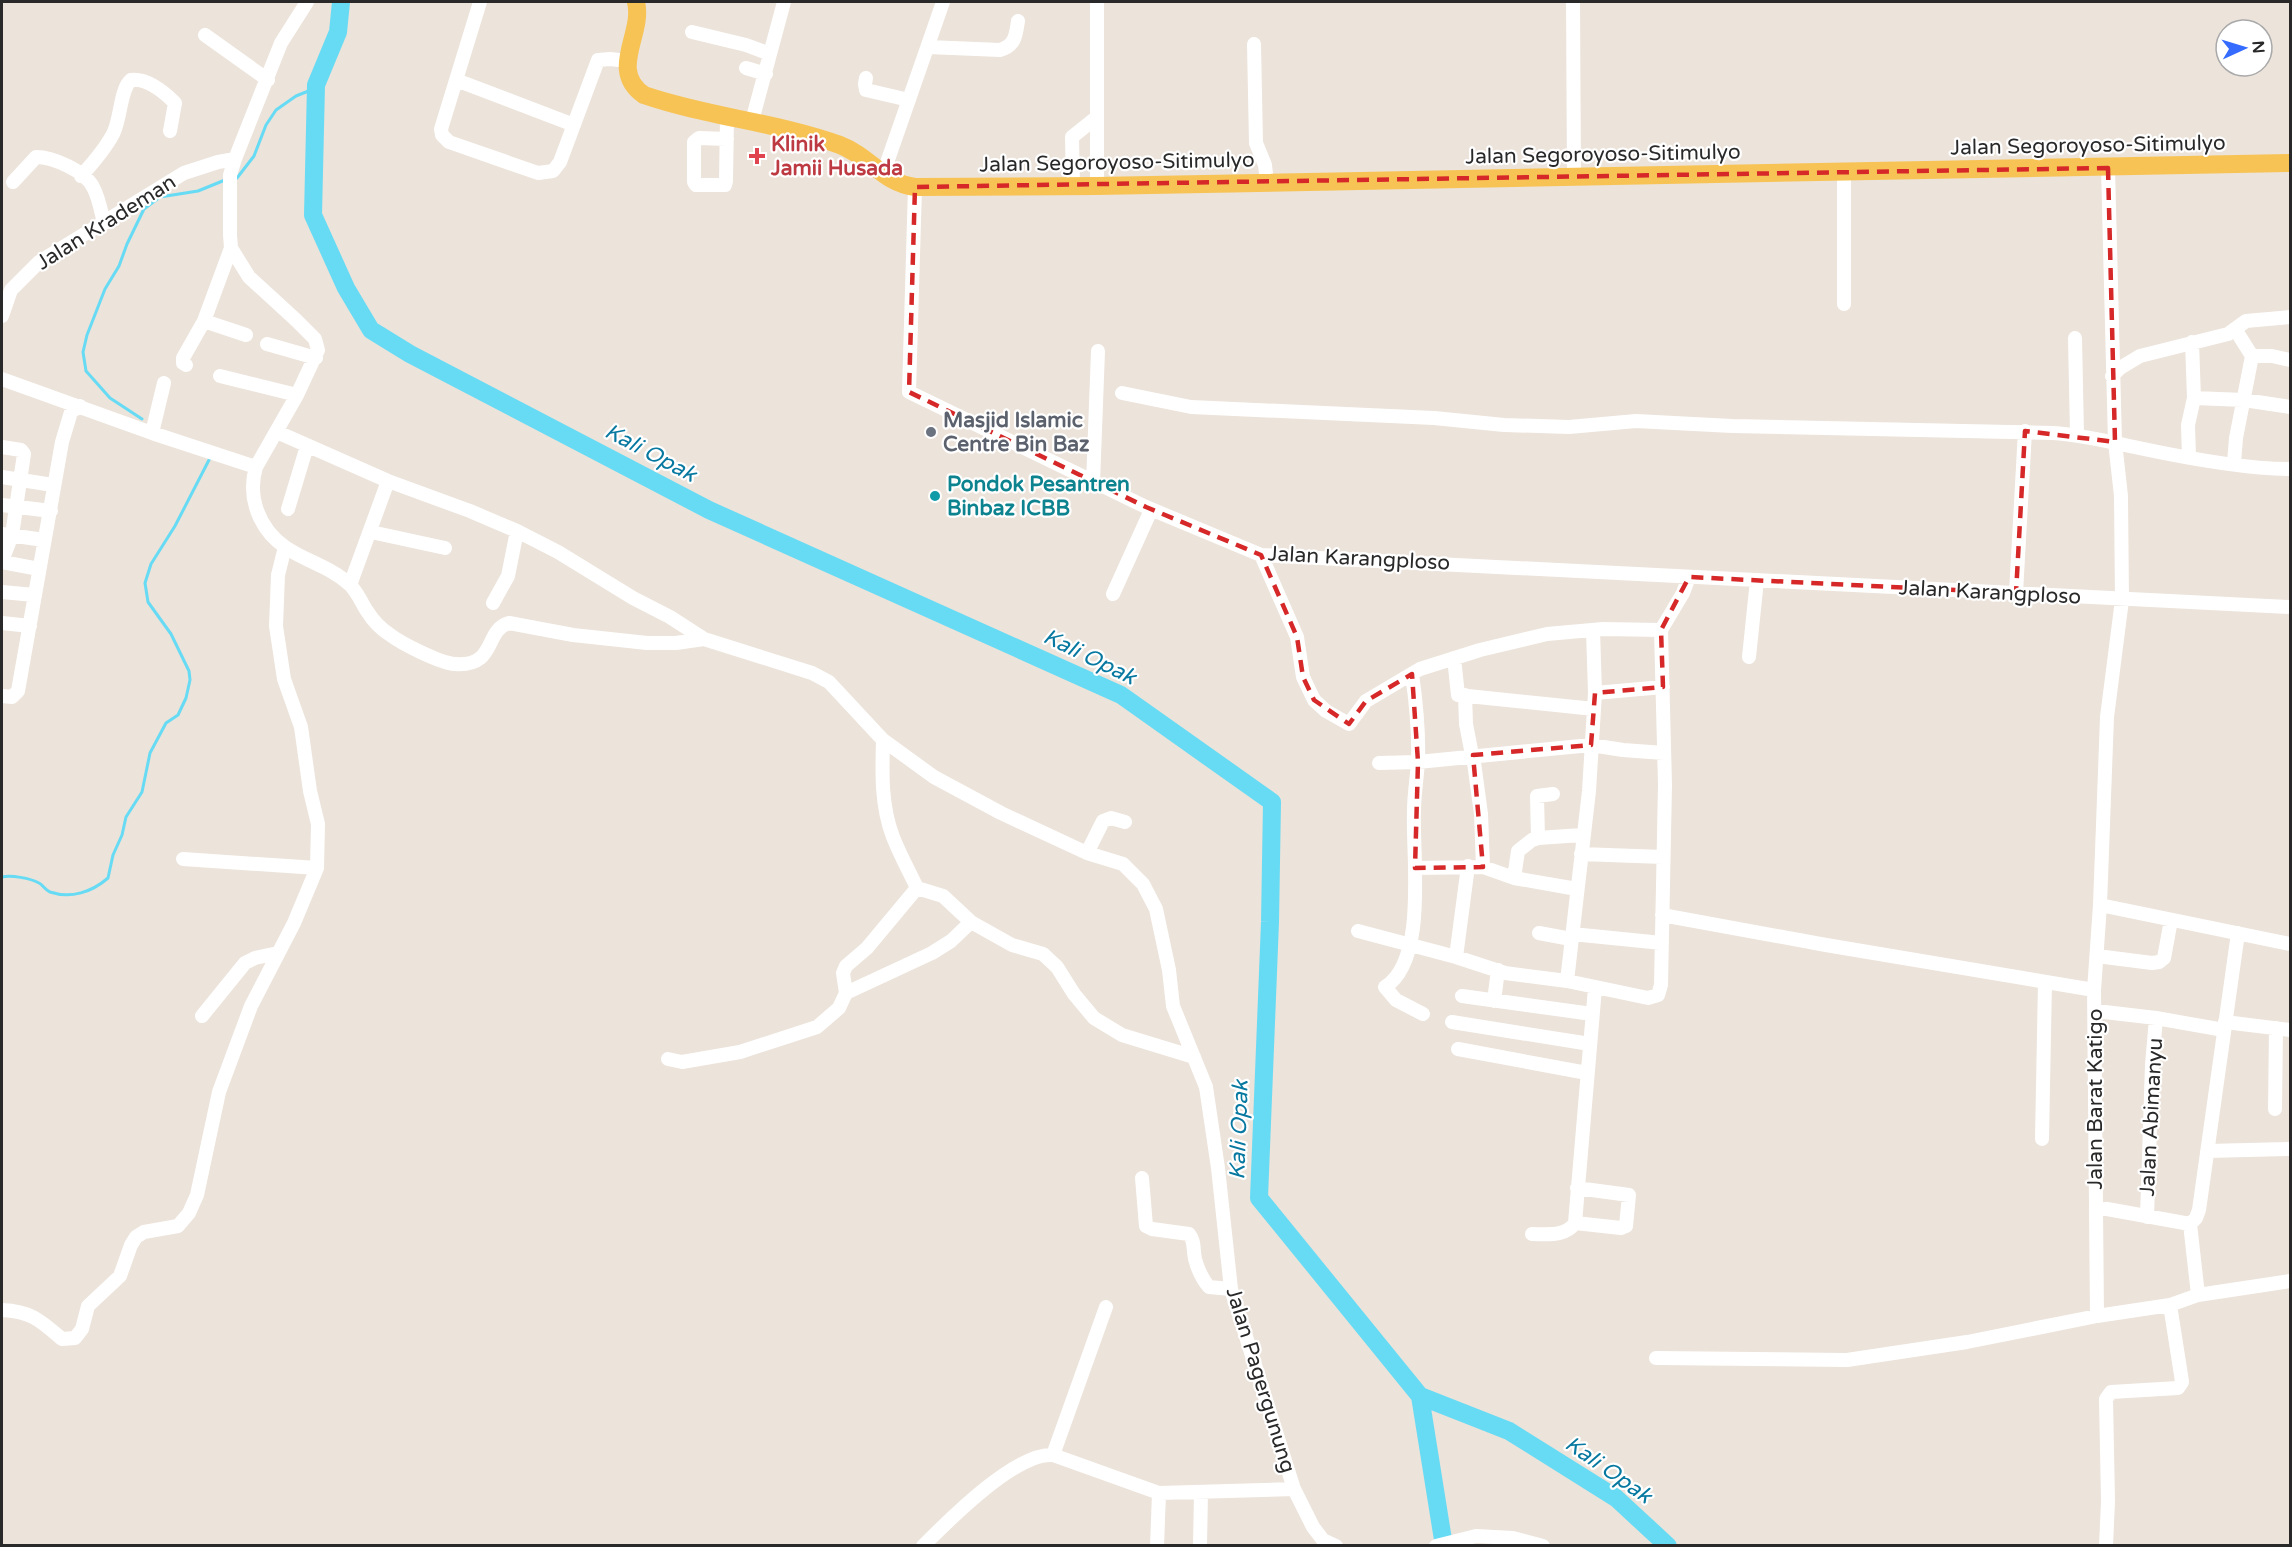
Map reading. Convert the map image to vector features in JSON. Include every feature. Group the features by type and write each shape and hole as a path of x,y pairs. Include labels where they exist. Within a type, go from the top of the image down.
{"main road":[{"path":"636,2 638,15 628,61 629,78 637,90 644,95 839,144 864,156 883,174 905,186 915,187"},
{"name":"Jalan Segoroyoso-Sitimulyo","path":"915,187 1097,186 2290,164"}],"street":[{"path":"186,365 183,363 183,358 204,321 231,248 230,180 235,159 281,43 307,2"},
{"path":"480,2 441,129 442,135 449,142 544,174 553,171 560,162 598,60 610,58 628,61"},
{"path":"752,121 784,2"},
{"path":"883,174 943,2"},
{"path":"1097,2 1097,186"},
{"path":"1573,2 1574,177"},
{"path":"928,46 1000,50 1007,48 1015,40 1018,21"},
{"path":"692,32 746,45 770,54"},
{"path":"206,35 268,80"},
{"path":"1254,44 1256,143 1265,165 1267,183"},
{"path":"746,68 766,74"},
{"path":"866,78 866,90 909,100"},
{"path":"81,176 113,135 126,87 131,80 138,80 155,87 175,103 170,131"},
{"path":"456,80 574,125"},
{"path":"726,139 727,116"},
{"path":"1073,186 1072,137 1096,117"},
{"path":"13,182 36,157 46,157 61,162 92,186 104,223"},
{"name":"Jalan Krademan","path":"2,316 6,293 39,262 184,173 235,159"},
{"path":"2094,990 2100,905 2107,717 2122,600 2121,496 2115,442 2112,376 2108,168"},
{"path":"1844,173 1844,304"},
{"name":"Jalan Karangploso","path":"915,187 909,392 1151,510 1261,555 2290,607"},
{"path":"231,248 249,277 315,339 318,350 316,358 267,344"},
{"path":"2112,376 2120,368 2140,356 2228,334 2246,321 2290,317"},
{"path":"204,321 246,336"},
{"path":"2234,463 2236,438 2252,356 2235,329"},
{"path":"2075,338 2076,434"},
{"path":"2189,457 2188,425 2194,398 2192,342"},
{"path":"1093,483 1098,351"},
{"path":"2252,356 2272,356 2290,360"},
{"name":"Jalan Pagergunung","path":"316,358 256,467 252,492 256,508 268,530 285,547 350,585 367,612 388,634 441,662 455,664 470,663 483,657 491,646 496,631 509,623 573,635 647,643 676,643 704,639 770,658 829,682 883,740 934,777 1001,813 1087,853 1123,864 1143,884 1156,909 1169,970 1173,1006 1206,1087 1218,1168 1231,1288 1294,1489 1313,1527 1326,1544"},
{"path":"219,376 297,395"},
{"path":"2,379 152,433 256,467"},
{"path":"152,433 164,383"},
{"path":"1122,393 1191,407 1434,418 1504,425 1569,427 1636,421 1732,426 2076,434 2218,463 2290,469"},
{"path":"2194,398 2244,400 2290,407"},
{"path":"2,696 12,697 17,694 62,442 71,412 80,406"},
{"path":"277,432 388,482 518,531 567,556 633,598 670,616 704,639"},
{"path":"2016,593 2025,432"},
{"path":"288,509 307,446"},
{"path":"2,447 23,452 20,480 8,505 7,534 2,561 39,569"},
{"path":"2,477 53,485"},
{"path":"350,585 388,482"},
{"path":"8,505 51,511"},
{"path":"1113,594 1151,510"},
{"path":"493,603 508,576 518,531"},
{"path":"371,532 445,548"},
{"path":"7,534 44,540"},
{"path":"2,1310 25,1312 42,1322 62,1339 75,1338 82,1329 87,1306 120,1276 131,1245 136,1238 144,1232 178,1226 189,1213 197,1195 219,1092 251,1006 294,923 317,868 318,824 310,792 301,727 284,678 276,626 278,575 285,547"},
{"path":"1261,555 1298,637 1303,677 1314,700 1326,711 1349,724 1366,702 1420,669 1454,658 1547,634 1593,630 1661,630"},
{"path":"1358,931 1498,970 1567,981 1648,998 1658,995 1661,985 1665,753 1661,630 1683,593 1689,577"},
{"path":"1749,657 1757,580"},
{"path":"2,592 34,595"},
{"path":"2,623 30,626"},
{"path":"1567,981 1582,835 1589,791 1595,693 1593,630"},
{"path":"1454,658 1458,694 1594,709"},
{"path":"1412,674 1418,762 1414,812 1417,888 1415,914 1409,944 1396,977 1385,987 1396,1000 1423,1014"},
{"path":"1595,693 1663,687"},
{"path":"1465,695 1466,724 1482,814 1483,867"},
{"path":"883,740 884,803 892,835 917,888 943,896 971,922 1012,945 1043,954 1057,967 1074,994 1094,1018 1112,1029 1122,1035 1194,1057"},
{"path":"1379,763 1418,762 1591,745 1665,753"},
{"path":"1538,838 1537,796 1553,794"},
{"path":"1087,853 1103,821 1111,818 1125,822"},
{"path":"1514,878 1518,851 1532,840 1582,835"},
{"path":"1581,854 1663,857"},
{"path":"183,859 317,868"},
{"path":"1456,957 1468,866"},
{"path":"1415,868 1483,867 1514,878 1577,890"},
{"path":"668,1059 682,1062 740,1052 817,1027 839,1008 846,993 843,973 846,966 867,948 917,888"},
{"path":"2100,905 2290,944"},
{"name":"Jalan Barat Katigo","path":"1662,915 2094,990 2096,1011 2096,1207 2190,1224"},
{"path":"2097,956 2159,962 2164,958 2171,920"},
{"path":"846,993 932,953 951,941 971,922"},
{"path":"1539,933 1662,943"},
{"path":"2198,1296 2190,1224 2196,1218 2199,1210 2238,933"},
{"path":"202,1016 245,963 255,958 278,953"},
{"path":"1494,1001 1498,970"},
{"path":"2042,1139 2045,982"},
{"path":"1532,1234 1562,1233 1575,1223 1595,988"},
{"path":"1462,996 1593,1014"},
{"path":"2096,1011 2225,1026 2290,1030"},
{"name":"Jalan Abimanyu","path":"2146,1217 2156,1018"},
{"path":"1452,1022 1590,1044"},
{"path":"2275,1109 2276,1028"},
{"path":"1458,1049 1587,1073"},
{"path":"2207,1151 2290,1149"},
{"path":"1142,1178 1146,1226 1152,1229 1189,1234 1192,1238 1195,1260 1209,1287 1231,1288"},
{"path":"1575,1223 1623,1228 1627,1225 1630,1199 1629,1195 1621,1192 1577,1188"},
{"path":"2096,1207 2097,1316"},
{"path":"1656,1358 1834,1361 1967,1342 2097,1316 2170,1305 2198,1296 2290,1281"},
{"path":"2106,1545 2108,1501 2106,1399 2111,1392 2178,1388 2181,1375 2170,1305"},
{"path":"1053,1455 1106,1307"},
{"path":"923,1545 966,1504 1004,1475 1044,1455 1053,1455 1159,1493 1294,1489"},
{"path":"1200,1545 1201,1492"},
{"path":"1157,1545 1159,1493"},
{"path":"1436,1545 1476,1536 1513,1538 1543,1545"}],"highlighted area":[{"path":"2108,168 2115,442 2025,431 2016,593 1689,577 1661,630 1663,687 1595,693 1591,745 1473,755 1483,867 1415,868 1418,762 1412,674 1366,701 1349,724 1314,700 1303,677 1297,637 1261,555 1146,507 909,392 915,187"}],"waterway":[{"name":"Kali Opak","path":"341,2 338,32 316,85 313,215 346,288 371,330 410,354 709,510 1121,695 1272,802 1270,922 1259,1198 1420,1396 1509,1431 1616,1498 1668,1546"},
{"path":"234,179 254,156 266,125 276,110 296,96 316,88"},
{"path":"142,419 110,398 86,371 83,352 87,335 105,289 119,266 144,209 160,197 198,191 225,180"},
{"path":"2,877 31,880 50,892 66,895 81,893 108,878 126,817 142,792 150,753 166,723 178,715 186,698 190,680 189,671 171,634 148,602 145,583 151,564 175,526 210,458"},
{"path":"1420,1396 1444,1546"}],"place":[{"name":"Klinik Jamii Husada","path":"757,156"},
{"name":"Masjid Islamic Centre Bin Baz","path":"931,432"},
{"name":"Pondok Pesantren Binbaz ICBB","path":"935,496"}]}
